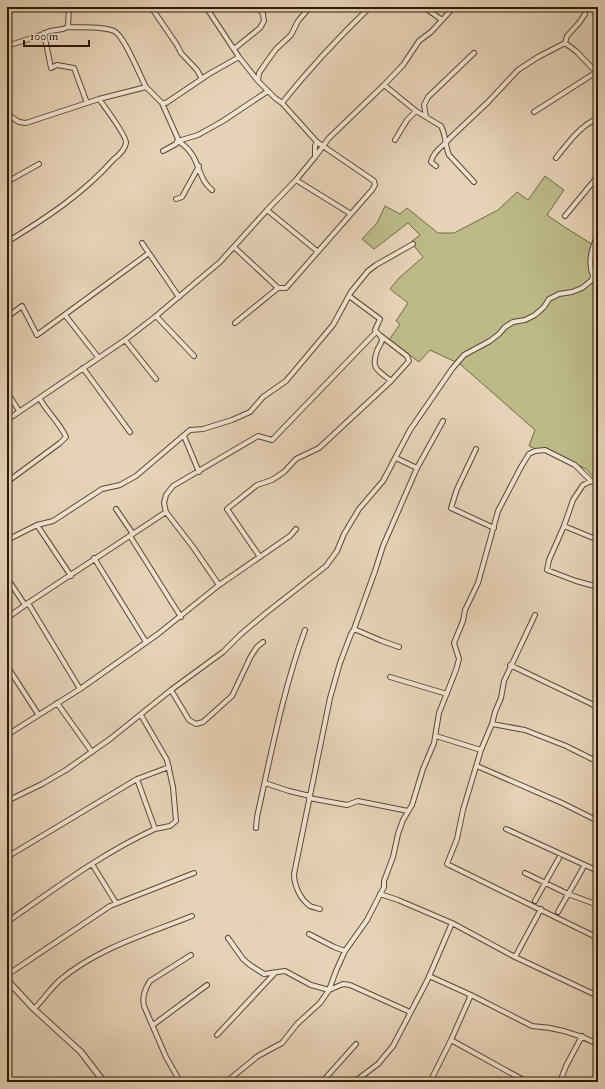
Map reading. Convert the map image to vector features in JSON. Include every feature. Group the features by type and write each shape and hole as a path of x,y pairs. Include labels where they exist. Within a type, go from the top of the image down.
{"street":[{"path":"68,27 69,7"},
{"path":"151,7 181,53 197,70 202,79"},
{"path":"206,7 234,50 258,81 282,103 317,142 374,181 375,185 286,288 278,288 235,324"},
{"path":"234,50 260,28 264,21 263,14 258,7"},
{"path":"258,81 259,73 268,60 276,49 291,35 298,21 310,7"},
{"path":"282,103 302,78 370,7"},
{"path":"424,7 442,20"},
{"path":"7,420 125,340 220,262 266,210 296,180 329,138 403,65 418,41 430,32 454,7"},
{"path":"565,43 566,36 579,24 585,14"},
{"path":"7,46 44,33 68,27 114,30 119,33 146,87 162,103 178,135 178,142"},
{"path":"44,33 51,68 57,65 74,68 87,102"},
{"path":"534,112 597,72 577,52 565,43"},
{"path":"436,166 431,162 431,159 440,147 488,102 518,70 538,57 565,43"},
{"path":"426,117 424,105 428,97 474,53"},
{"path":"162,103 166,103 239,57"},
{"path":"384,85 416,111 442,126 449,155 474,182"},
{"path":"7,114 19,122 26,123 87,102 146,87"},
{"path":"163,151 178,142 198,135 223,121 268,91"},
{"path":"7,242 80,193 124,148 126,140 99,99"},
{"path":"395,140 407,120 416,111"},
{"path":"556,158 588,122 598,118"},
{"path":"178,142 190,150 199,166 203,180 212,190"},
{"path":"315,157 315,146 317,142"},
{"path":"7,182 39,164"},
{"path":"176,199 182,197 199,166"},
{"path":"565,216 598,176"},
{"path":"296,180 351,214"},
{"path":"266,210 317,251"},
{"path":"592,280 593,276 590,268 591,252 598,234"},
{"path":"142,243 179,297"},
{"path":"7,540 37,525 53,521 102,489 120,485 136,476 190,430 203,429 232,420 250,412 263,397 286,381 333,325 349,296 368,271 413,244"},
{"path":"234,247 278,288"},
{"path":"7,317 22,306 38,335 150,253"},
{"path":"7,801 60,773 92,752 171,690 223,652 241,634 266,613 326,566 337,551 344,534 359,509 383,481 410,430 452,369 464,355 490,341 505,327 513,322 525,320 535,315 544,307 549,299 559,294 572,292 582,288 592,280 598,278"},
{"path":"219,586 194,547 166,512 164,503 166,495 172,486 258,436 272,440 376,332 375,330 380,319 349,296"},
{"path":"65,315 98,357"},
{"path":"156,316 194,356"},
{"path":"260,556 227,508 257,484 272,480 284,472 296,459 319,448 391,381 409,361 407,356 376,332"},
{"path":"381,336 382,341 376,352 374,365 376,369 391,381"},
{"path":"125,340 156,379"},
{"path":"83,368 130,432"},
{"path":"7,392 19,411"},
{"path":"7,482 66,437 40,399"},
{"path":"320,909 310,906 299,892 294,883 294,874 330,698 340,663 354,629 383,546 417,468 443,421"},
{"path":"184,436 198,472"},
{"path":"476,449 457,489 451,508 494,528"},
{"path":"226,1082 258,1056 282,1043 297,1024 320,1003 329,990 345,951 367,920 380,894 391,865 398,834 412,805 423,769 432,750 436,736 439,713 459,659 454,643 463,621 465,610 478,583 498,511 508,490 529,454 535,451 545,450 576,465 591,480 598,484"},
{"path":"396,458 417,468"},
{"path":"591,480 583,485 573,500 564,526 549,560 547,570 576,581 598,587"},
{"path":"116,508 181,617"},
{"path":"7,618 71,576 94,558 166,512"},
{"path":"37,525 71,576"},
{"path":"564,526 598,540"},
{"path":"7,735 38,714 80,689 146,642 181,617 219,586 290,536 296,529"},
{"path":"94,558 146,642"},
{"path":"7,578 27,604 80,689"},
{"path":"535,615 510,665 504,681 501,698 489,733 480,750 477,766 463,810 458,839 447,864 598,938"},
{"path":"354,629 398,647"},
{"path":"256,828 257,817 291,674 305,630"},
{"path":"171,690 189,720 196,724 203,722 232,696 250,656 263,642"},
{"path":"510,665 598,707"},
{"path":"7,666 9,674 38,714"},
{"path":"390,677 447,694"},
{"path":"57,703 92,752"},
{"path":"7,922 92,864 141,836 170,826 176,821 174,792 169,767 162,750 141,715"},
{"path":"492,724 525,730 566,746 598,762"},
{"path":"436,736 480,750"},
{"path":"477,766 562,803 598,821"},
{"path":"7,857 137,779 169,767"},
{"path":"137,779 155,830"},
{"path":"265,783 309,797 347,805 358,802 408,811"},
{"path":"506,829 598,871"},
{"path":"535,901 559,858"},
{"path":"92,864 116,903"},
{"path":"558,912 583,868"},
{"path":"7,975 116,903 194,873"},
{"path":"525,873 568,894 598,905"},
{"path":"380,894 452,923 515,957 598,996"},
{"path":"515,957 541,909"},
{"path":"34,1010 52,987 61,979 100,954 124,942 192,916"},
{"path":"354,1082 384,1058 393,1046 428,978 452,923"},
{"path":"308,934 345,951"},
{"path":"228,938 243,959 264,974 274,974 285,971 311,985 329,990 343,984 350,985 410,1012"},
{"path":"183,1082 178,1078 166,1057 144,1006 143,998 150,980 191,955"},
{"path":"217,1034 274,974"},
{"path":"428,978 471,995 532,1026 543,1026 582,1036 598,1044"},
{"path":"7,980 34,1010 81,1052 104,1082"},
{"path":"153,1025 207,985"},
{"path":"430,1082 471,995"},
{"path":"560,1082 566,1066 582,1036"},
{"path":"451,1040 527,1082"},
{"path":"322,1082 356,1044"},
{"path":"173,1082 178,1078"}],"shaded area":[{"path":"545,176 564,190 547,215 598,248 598,482 586,469 546,448 536,449 529,446 535,430 460,364 430,350 419,362 389,340 400,324 396,321 408,303 390,289 399,278 423,257 412,241 420,235 408,223 374,249 362,239 377,223 385,206 400,214 407,208 438,233 454,233 498,210 517,192 528,200"}]}
